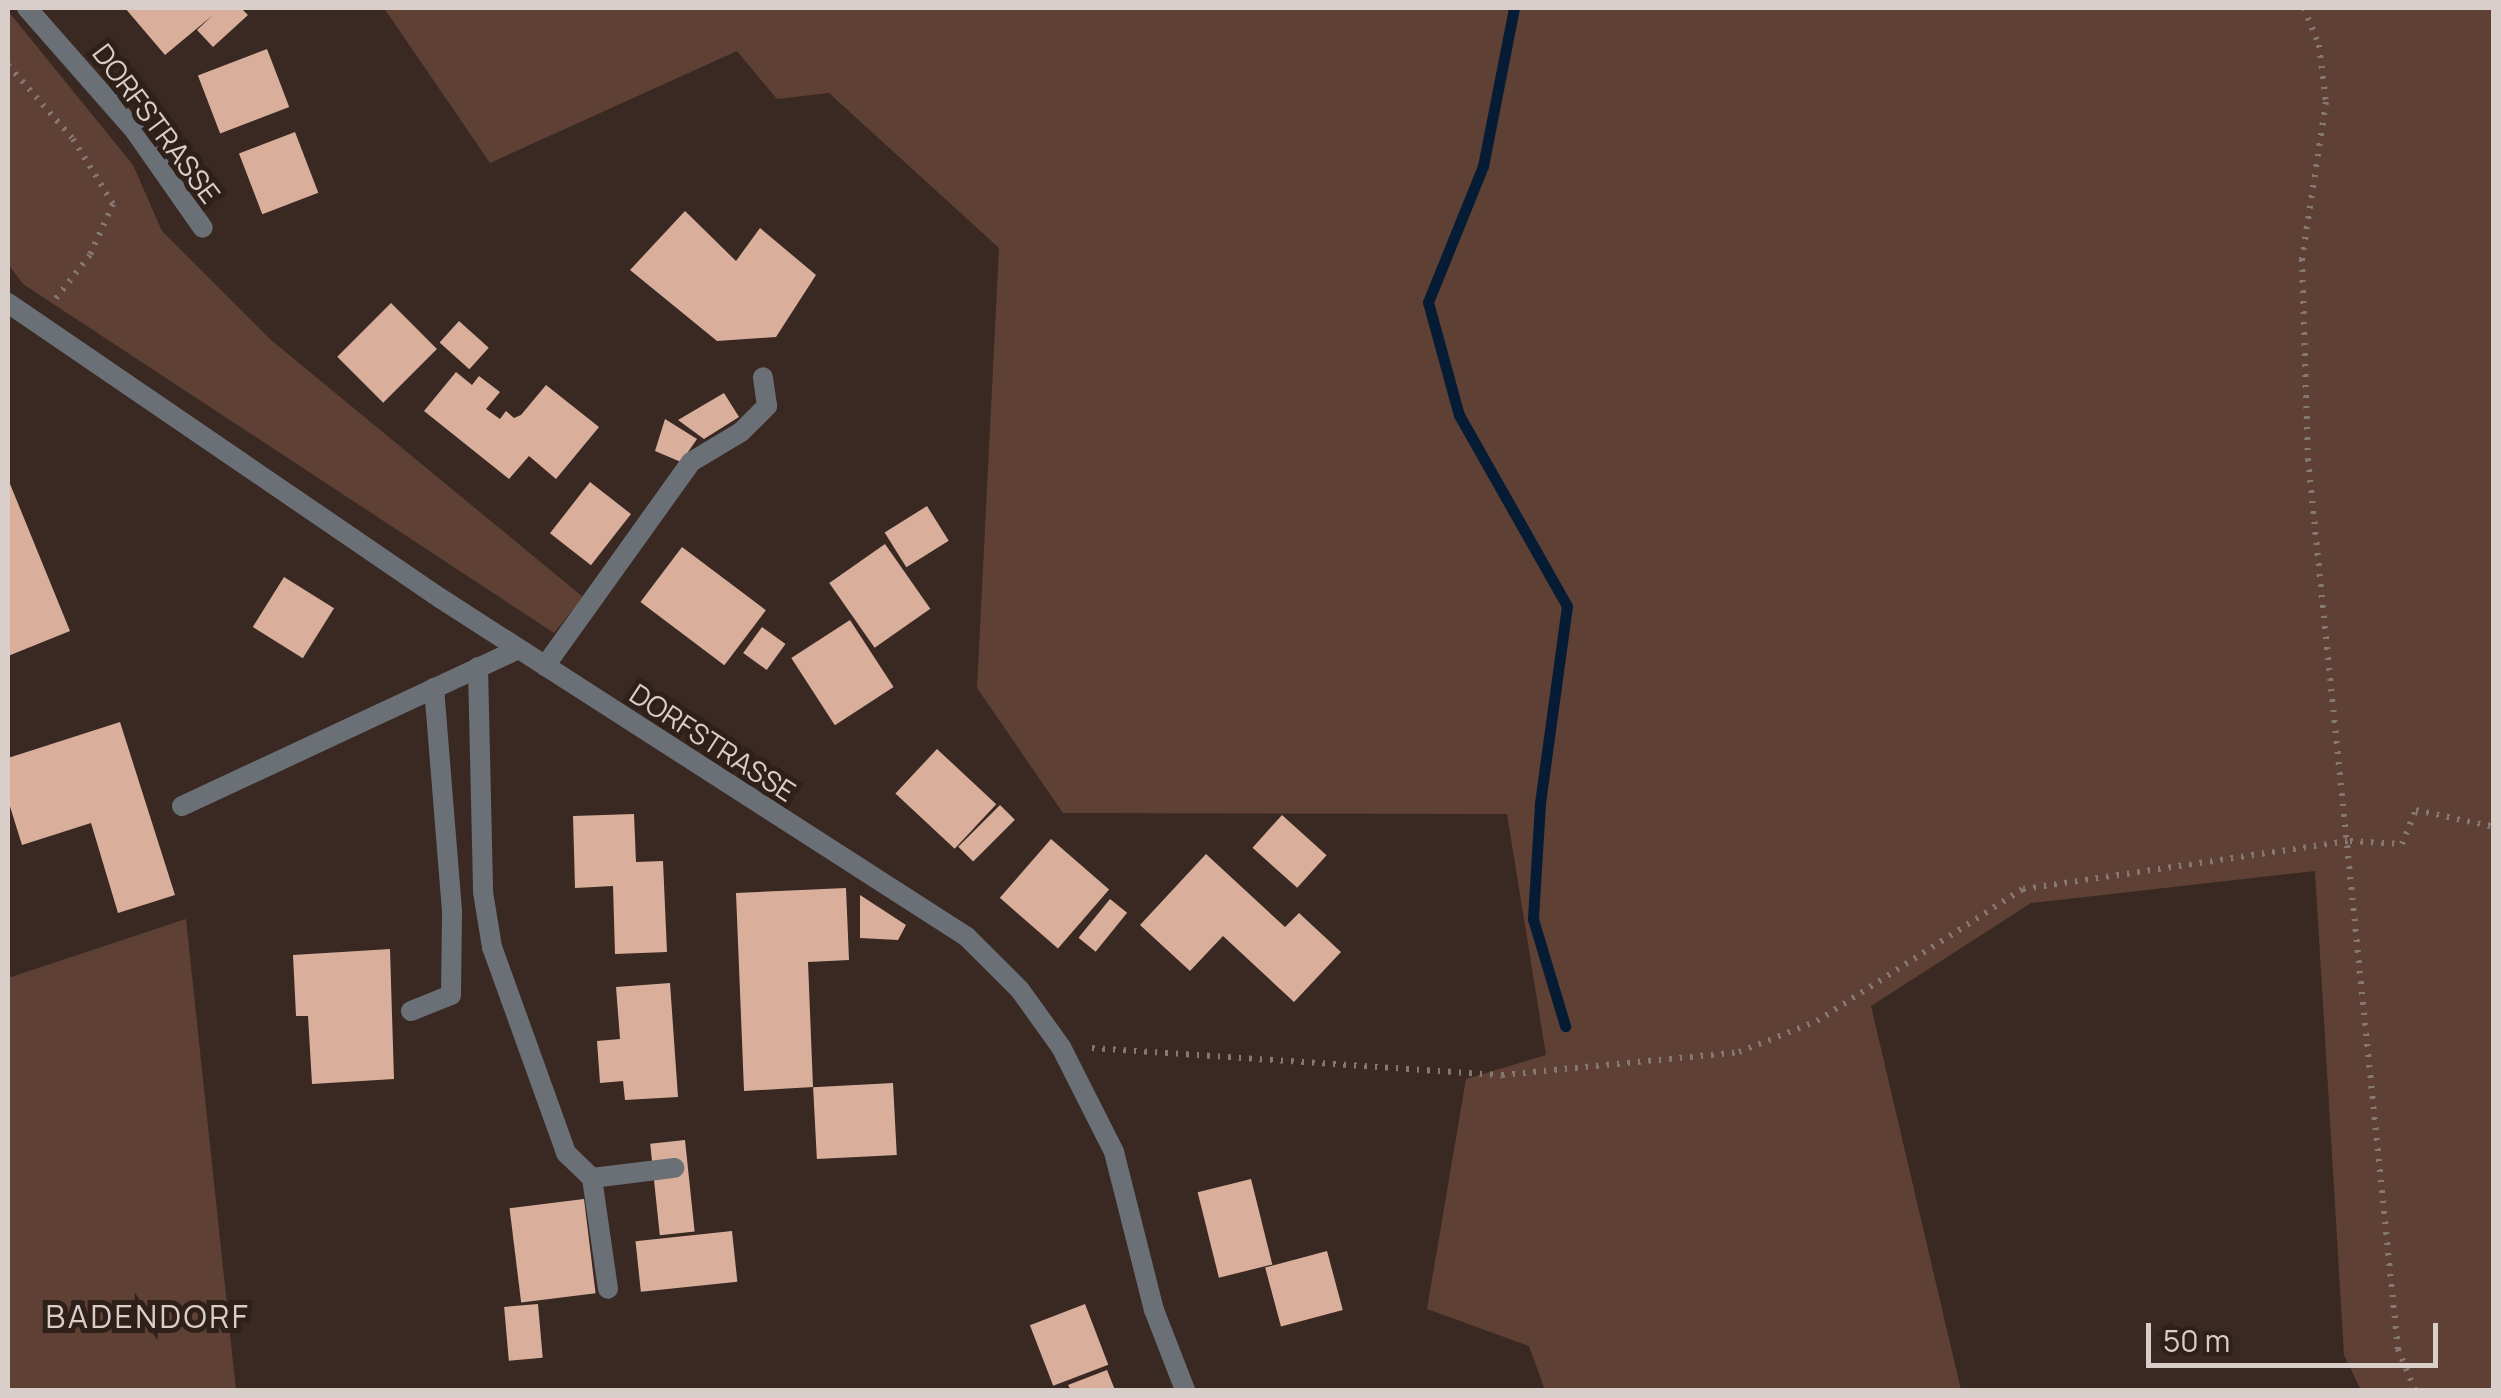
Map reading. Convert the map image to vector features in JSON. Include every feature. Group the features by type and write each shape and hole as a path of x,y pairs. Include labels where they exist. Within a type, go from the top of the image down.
{"street":[{"name":"DORFSTRASSE","path":"27,8 135,130 203,228"},
{"name":"DORFSTRASSE","path":"8,303 518,649 968,937 1061,1046 1114,1152 1154,1310 1185,1390"},
{"path":"545,666 691,462 741,432 768,406 764,377"},
{"path":"182,806 518,649"},
{"path":"478,668 484,892 492,947 566,1152 592,1178 608,1289"},
{"path":"411,1010 451,996 452,911 434,688"},
{"path":"592,1178 674,1168"}],"path":[{"path":"2304,8 2319,45 2326,102 2302,259 2308,460 2350,841 2398,1349 2415,1390"},
{"path":"8,65 73,139 113,204 90,254 37,322"},
{"path":"1061,1046 1502,1075 1739,1052 1817,1021 2023,889 2350,841 2402,844 2416,810 2490,826 2494,821"}],"shaded area":[{"path":"384,8 2493,8 2493,1390 2361,1390 2344,1355 2315,871 2031,903 1871,1006 1961,1390 1545,1390 1529,1346 1427,1309 1466,1079 1546,1055 1507,814 1063,813 977,688 999,248 829,93 777,99 737,51 490,163"},
{"path":"8,11 133,165 162,231 271,340 583,597 554,633 23,284 8,264"},
{"path":"186,919 236,1390 8,1390 8,978"}],"building":[{"path":"125,8 241,8 248,15 213,47 197,30 213,15 165,55"},
{"path":"267,49 289,107 220,133 198,76"},
{"path":"295,132 318,193 262,214 239,154"},
{"path":"685,211 736,261 760,228 816,275 776,337 717,341 630,270"},
{"path":"391,303 437,349 383,403 337,357"},
{"path":"459,321 489,348 469,369 440,343"},
{"path":"456,372 472,385 479,376 500,392 486,409 500,419 506,411 514,418 521,415 546,385 599,427 556,479 529,456 509,479 424,411"},
{"path":"724,393 739,417 704,439 678,420"},
{"path":"665,419 697,439 681,462 655,451"},
{"path":"8,479 70,631 8,656"},
{"path":"590,482 631,514 591,565 550,533"},
{"path":"927,506 949,541 906,567 885,532"},
{"path":"885,544 930,609 875,648 829,583"},
{"path":"682,547 766,610 724,665 640,602"},
{"path":"284,577 334,608 303,658 253,627"},
{"path":"850,620 894,687 835,725 791,658"},
{"path":"762,627 785,644 767,670 743,653"},
{"path":"120,722 175,895 118,913 91,823 22,845 8,800 8,758"},
{"path":"937,749 996,804 955,849 895,794"},
{"path":"1000,805 1015,820 973,862 958,847"},
{"path":"634,814 636,862 663,861 667,952 615,954 613,886 575,888 573,816"},
{"path":"1282,815 1327,855 1297,888 1253,848"},
{"path":"1051,839 1109,890 1058,948 1000,898"},
{"path":"1206,854 1285,927 1299,913 1341,952 1294,1002 1223,936 1190,971 1140,925"},
{"path":"846,888 849,960 808,962 813,1087 744,1091 736,893"},
{"path":"860,895 906,925 898,940 860,938"},
{"path":"1110,899 1127,913 1096,952 1079,938"},
{"path":"390,949 394,1079 312,1084 308,1016 296,1016 293,955"},
{"path":"670,983 678,1097 625,1100 623,1081 600,1083 597,1041 620,1039 616,987"},
{"path":"893,1083 897,1155 817,1159 813,1087"},
{"path":"685,1140 695,1231 660,1235 650,1144"},
{"path":"1251,1179 1272,1264 1219,1278 1198,1192"},
{"path":"584,1199 596,1293 521,1302 510,1208"},
{"path":"732,1231 737,1282 641,1292 636,1241"},
{"path":"1327,1251 1343,1310 1281,1326 1265,1268"},
{"path":"538,1304 543,1358 509,1361 504,1307"},
{"path":"1085,1304 1108,1365 1053,1386 1030,1325"},
{"path":"1107,1370 1115,1390 1071,1390 1068,1385"}],"waterway":[{"path":"1514,8 1483,166 1428,302 1459,415 1567,606 1540,804 1533,919 1565,1026"}],"district":[{"name":"BADENDORF","path":"148,1316"}]}
